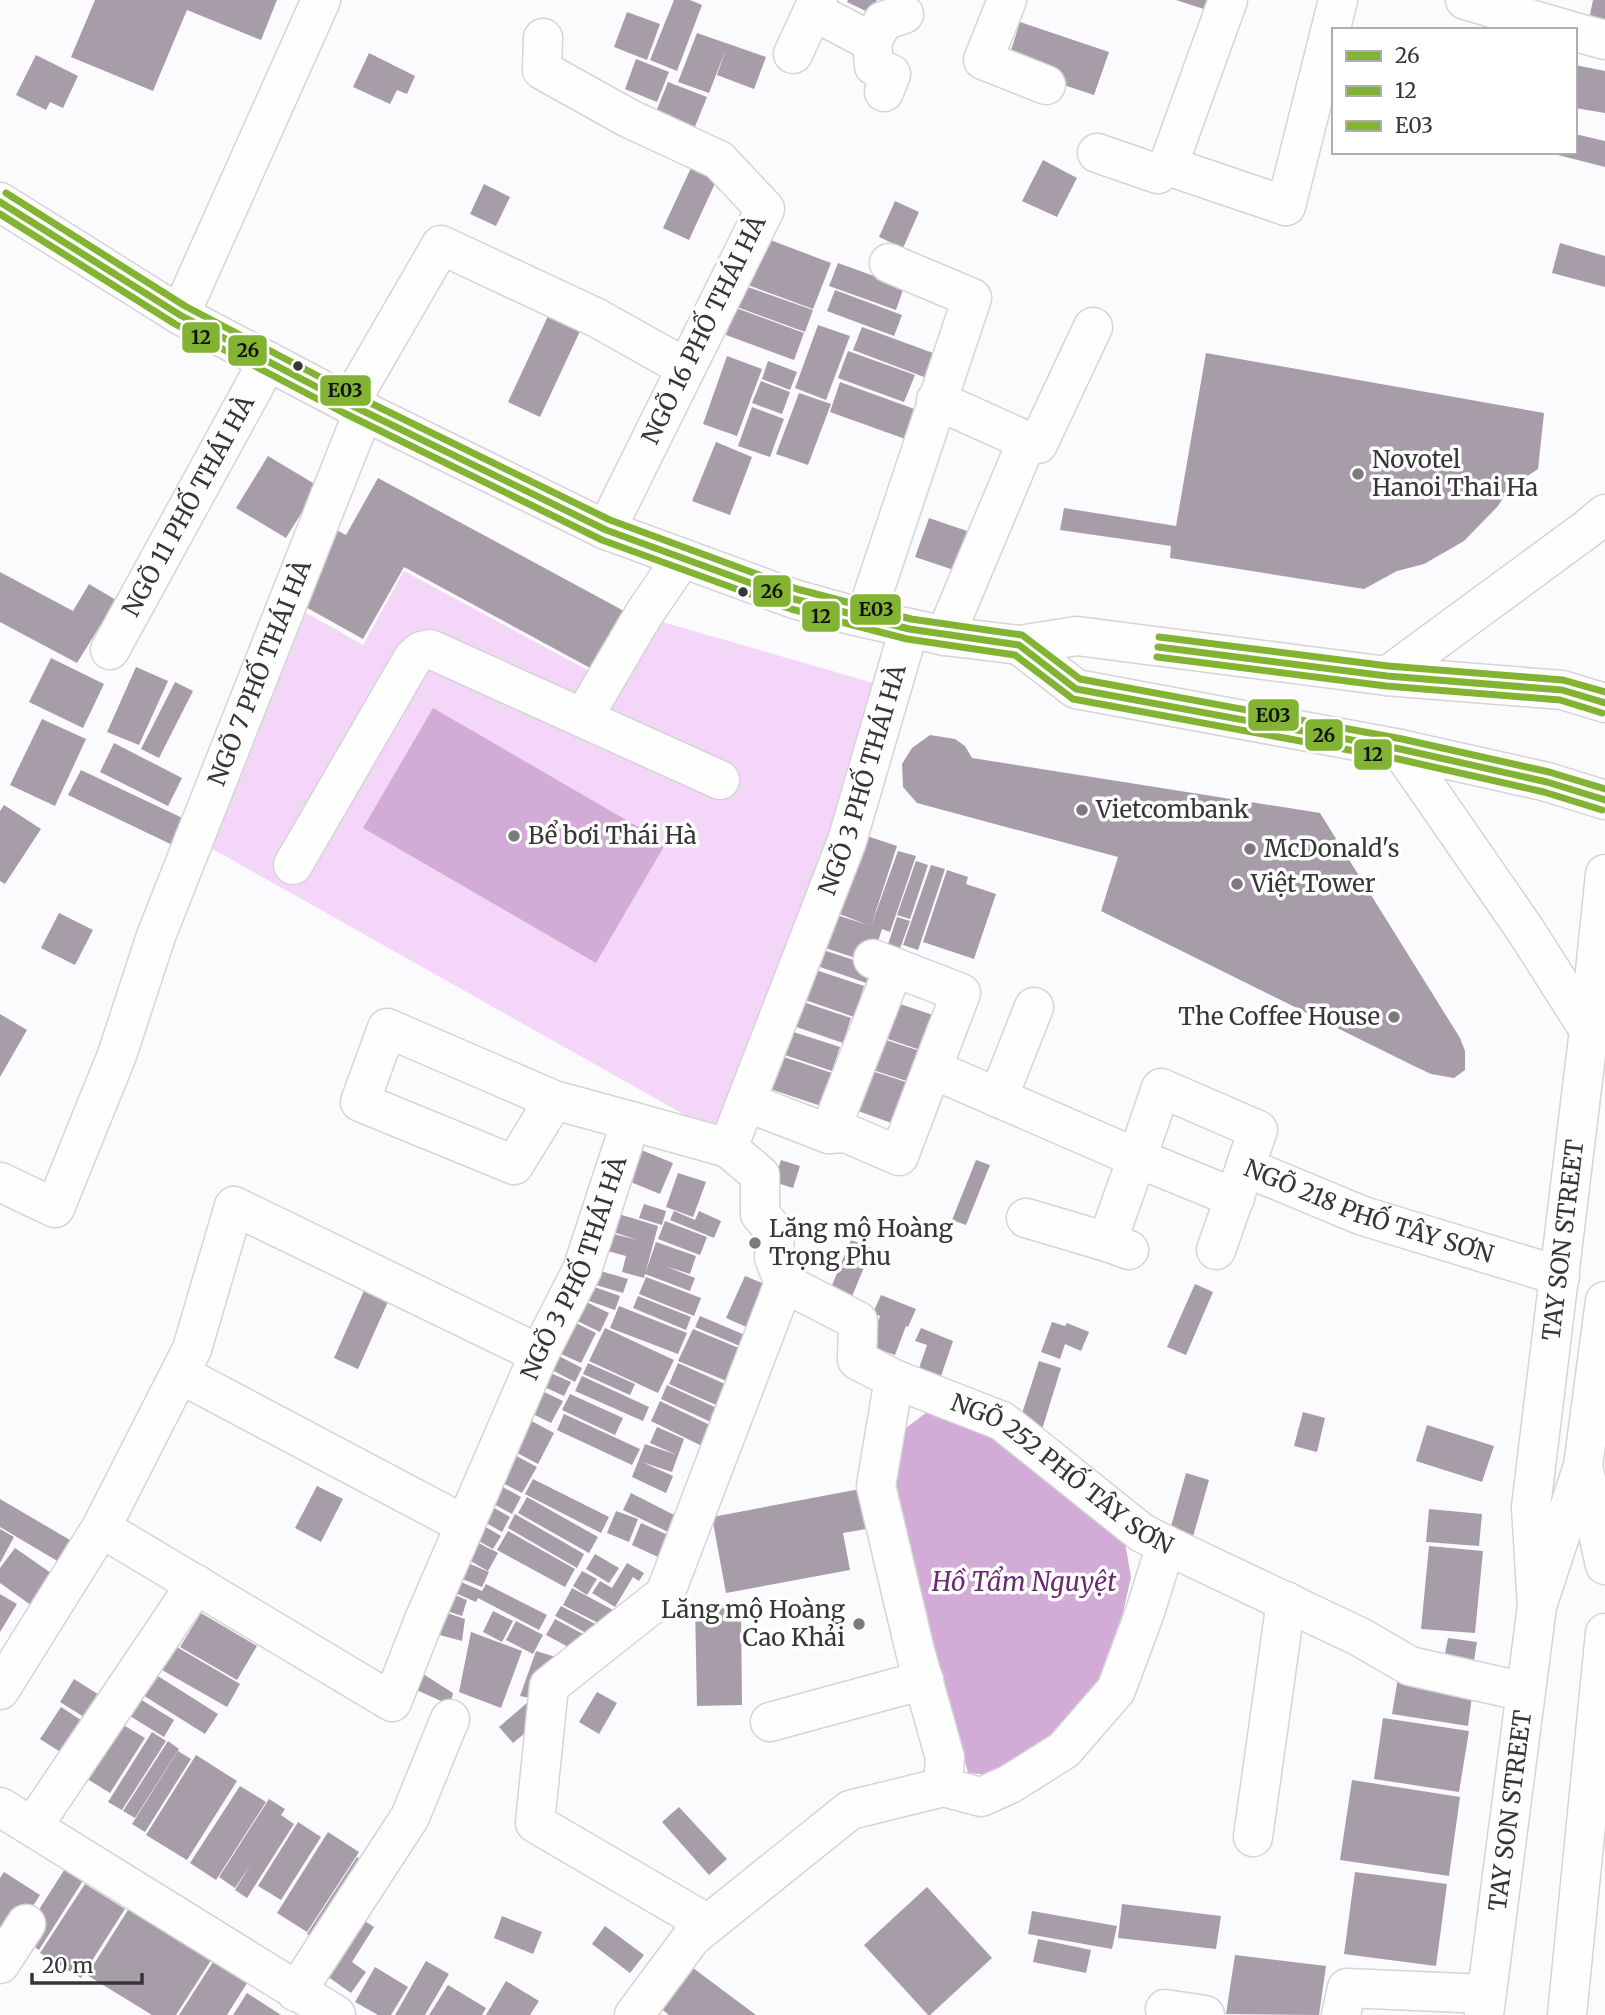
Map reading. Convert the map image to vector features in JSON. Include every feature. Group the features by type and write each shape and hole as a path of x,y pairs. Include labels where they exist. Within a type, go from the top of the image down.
{"main road":[{"path":"180,315 321,0"},
{"path":"1007,0 983,60 1046,85"},
{"path":"1097,153 1158,174 1168,166 1228,0"},
{"path":"1332,28 1338,0"},
{"path":"1465,0 1561,28"},
{"path":"793,54 816,6 872,42"},
{"path":"884,92 891,74 874,66 872,42 884,21 904,14"},
{"path":"1168,166 1292,220 1332,29"},
{"path":"1577,33 1605,40"},
{"name":"NGÕ 16 PHỐ THÁI HÀ","path":"543,38 542,70 630,119 719,160 765,209 606,530"},
{"path":"0,202 180,315 356,407 606,530 794,599 927,632 1019,645 1077,636 1387,676 1562,690 1605,703"},
{"name":"NGÕ 7 PHỐ THÁI HÀ","path":"0,1182 55,1208 117,1055 156,936 356,407 441,245 597,318 687,368"},
{"path":"865,618 972,298 889,263"},
{"path":"936,400 1038,444 1093,327"},
{"name":"NGÕ 11 PHỐ THÁI HÀ","path":"110,650 268,361"},
{"name":"NGÕ 3 PHỐ THÁI HÀ","path":"728,1148 927,632 1027,441"},
{"path":"1387,676 1605,513"},
{"path":"583,718 644,614 682,558"},
{"path":"1019,645 1076,689 1400,749 1547,782 1605,800"},
{"path":"293,865 413,658 421,650 430,649 720,780"},
{"path":"1400,749 1526,931 1589,1030"},
{"name":"TAY SON STREET","path":"1485,2005 1536,1606 1531,1507 1589,1030 1600,960 1605,874"},
{"path":"746,1102 830,1134 846,1133 898,1156 961,993 883,963 830,1134"},
{"path":"998,1098 1034,1007"},
{"path":"554,1100 514,1165 360,1102 387,1028 554,1100 728,1148 760,1175 760,1214 775,1232 774,1258 784,1283 665,1594 549,1686 536,1823 708,1924"},
{"path":"932,1069 1137,1158 1240,1183 1216,1250"},
{"name":"NGÕ 218 PHỐ TÂY SƠN","path":"1026,1218 1118,1246 1137,1158 1161,1088 1258,1130 1240,1183 1363,1216 1559,1276"},
{"name":"NGÕ 3 PHỐ THÁI HÀ","path":"102,1528 392,1702 539,1354 582,1270 631,1121"},
{"path":"0,1690 102,1528 180,1374 192,1349 234,1206 539,1354"},
{"name":"NGÕ 252 PHỐ TÂY SƠN","path":"784,1283 858,1321 857,1360 894,1379 1002,1421 1142,1532 1360,1637 1410,1666 1525,1692"},
{"path":"1605,1301 1583,1466 1605,1565"},
{"path":"180,1374 465,1525"},
{"path":"894,1379 876,1486 945,1758 943,1787"},
{"name":"TAY SON STREET","path":"1536,1606 1583,1466"},
{"path":"634,2015 692,1937 850,1810 943,1787 981,1797 1010,1784 1064,1750 1116,1690 1166,1545"},
{"path":"33,1826 196,1584"},
{"path":"1253,1836 1286,1601"},
{"path":"1566,2015 1601,1718 1605,1633"},
{"path":"770,1722 924,1680"},
{"path":"296,1992 410,1817 450,1719"},
{"path":"0,1807 336,2015"},
{"path":"0,1964 26,1924"},
{"path":"1341,2015 1347,1988 1485,2005"},
{"path":"1166,2009 1205,2015"}],"shaded area":[{"path":"404,571 593,673 628,609 666,623 884,686 724,1137 202,843 294,606 363,645"}],"water":[{"name":"Bể bơi Thái Hà","path":"433,708 666,843 596,963 363,828"},
{"name":"Hồ Tẩm Nguyệt","path":"927,1412 972,1418 1125,1543 1131,1577 1110,1670 1057,1741 1001,1776 968,1773 914,1570 894,1473 902,1431"}],"building":[{"path":"95,0 277,0 261,40 187,10 153,91 71,57"},
{"path":"674,0 690,0 702,5 677,71 650,60"},
{"path":"877,0 870,13 847,2"},
{"path":"1176,0 1221,0 1216,13"},
{"path":"1593,0 1605,0 1605,37 1586,34"},
{"path":"627,12 660,24 647,60 614,47"},
{"path":"1020,22 1109,52 1094,95 1006,66"},
{"path":"697,33 766,57 754,89 717,75 726,49 709,93 678,82"},
{"path":"369,53 415,76 407,94 397,90 390,104 353,87"},
{"path":"36,55 78,76 63,108 50,102 46,110 16,95"},
{"path":"636,59 669,72 657,102 625,89"},
{"path":"1577,65 1605,71 1605,113 1577,108"},
{"path":"668,82 707,97 690,139 651,124"},
{"path":"1577,134 1605,141 1605,167 1558,155 1577,154"},
{"path":"697,155 723,166 689,240 663,228"},
{"path":"1043,160 1077,178 1057,217 1022,201"},
{"path":"484,184 510,197 496,226 470,214"},
{"path":"895,201 919,212 903,248 879,237"},
{"path":"765,238 831,263 813,309 748,285"},
{"path":"1560,243 1605,256 1605,287 1552,273"},
{"path":"838,263 904,287 896,310 829,286"},
{"path":"745,286 813,310 805,332 737,307"},
{"path":"835,290 902,315 894,336 827,311"},
{"path":"736,308 804,333 794,360 726,335"},
{"path":"549,314 581,329 540,417 508,402"},
{"path":"818,325 850,336 826,400 795,388"},
{"path":"862,327 933,353 924,377 853,350"},
{"path":"848,351 915,375 904,402 838,378"},
{"name":"Novotel Hanoi Thai Ha","path":"1206,353 1544,413 1538,469 1509,488 1498,506 1464,541 1424,564 1397,571 1364,589 1170,558 1171,546 1060,530 1064,508 1176,526"},
{"path":"727,356 762,369 737,436 703,424"},
{"path":"768,361 797,372 790,390 762,379"},
{"path":"761,381 790,392 782,414 752,403"},
{"path":"840,382 920,411 908,440 830,412"},
{"path":"799,393 831,404 808,465 776,454"},
{"path":"752,407 784,419 770,457 738,446"},
{"path":"716,442 752,457 730,515 692,501"},
{"path":"268,456 318,486 286,538 236,508"},
{"path":"378,478 624,611 592,669 404,567 363,639 293,600 333,528 346,535"},
{"path":"929,518 967,531 954,570 915,557"},
{"path":"0,572 73,611 89,584 116,600 77,663 0,622"},
{"path":"51,658 104,684 83,728 29,702"},
{"path":"136,667 168,681 139,745 107,732"},
{"path":"175,682 193,691 159,758 141,749"},
{"path":"42,719 86,739 55,806 10,785"},
{"name":"Việt Tower","path":"930,735 955,739 965,746 972,758 1320,813 1460,1038 1465,1051 1465,1070 1454,1078 1431,1074 1101,911 1118,857 917,803 903,787 902,764 912,748"},
{"path":"114,743 182,778 168,806 100,772"},
{"path":"81,770 195,824 183,850 68,795"},
{"path":"4,805 41,829 5,884 0,881 0,811"},
{"path":"855,832 897,846 871,926 898,851 916,856 890,932 882,929 871,963 813,944 824,911 868,925 829,910"},
{"path":"916,861 928,865 910,919 897,915"},
{"path":"931,865 945,869 918,950 903,945"},
{"path":"947,870 968,877 966,884 996,894 974,959 923,942"},
{"path":"59,913 93,930 75,965 41,948"},
{"path":"897,917 910,921 899,951 887,947"},
{"path":"811,946 872,966 866,983 806,962"},
{"path":"804,966 864,986 854,1017 794,996"},
{"path":"791,998 851,1018 843,1043 782,1022"},
{"path":"897,1003 945,1019 932,1054 885,1038"},
{"path":"0,1014 27,1030 0,1077"},
{"path":"781,1028 840,1047 832,1071 773,1051"},
{"path":"883,1039 929,1054 919,1085 873,1070"},
{"path":"772,1053 832,1073 821,1106 761,1086"},
{"path":"872,1071 915,1085 900,1126 858,1111"},
{"path":"634,1147 673,1163 660,1194 621,1178"},
{"path":"781,1160 800,1166 793,1188 774,1182"},
{"path":"976,1160 990,1165 966,1225 952,1220"},
{"path":"678,1173 706,1182 693,1217 666,1207"},
{"path":"644,1204 666,1211 662,1225 639,1218"},
{"path":"606,1210 658,1226 644,1278 622,1272 626,1256 596,1248 601,1231 638,1240 600,1228"},
{"path":"674,1211 695,1220 699,1211 721,1221 714,1238 670,1220"},
{"path":"665,1221 707,1237 700,1255 658,1239"},
{"path":"851,1240 872,1248 848,1306 827,1297"},
{"path":"656,1242 696,1256 690,1274 665,1266 695,1278 690,1291 645,1274"},
{"path":"590,1268 628,1279 623,1293 586,1282"},
{"path":"371,1275 395,1286 358,1369 334,1358"},
{"path":"745,1276 772,1287 753,1330 726,1318"},
{"path":"646,1277 701,1298 694,1316 639,1294"},
{"path":"580,1282 620,1296 615,1310 575,1296"},
{"path":"1195,1284 1213,1292 1186,1355 1167,1347"},
{"path":"881,1295 916,1309 895,1355 869,1346 880,1316 873,1313"},
{"path":"638,1296 691,1317 686,1330 633,1308"},
{"path":"576,1297 609,1313 600,1332 567,1316"},
{"path":"619,1306 687,1333 678,1354 610,1328"},
{"path":"700,1316 752,1338 747,1349 695,1327"},
{"path":"1052,1322 1065,1326 1067,1323 1089,1332 1081,1351 1065,1344 1060,1359 1041,1352"},
{"path":"576,1323 596,1333 581,1363 561,1354"},
{"path":"605,1328 674,1360 658,1393 589,1361"},
{"path":"921,1328 953,1341 938,1385 916,1377 927,1345 915,1341"},
{"path":"693,1329 746,1351 734,1384 678,1361"},
{"path":"555,1354 582,1368 575,1382 548,1368"},
{"path":"1039,1361 1061,1368 1040,1436 1017,1429"},
{"path":"588,1363 635,1384 630,1395 583,1374"},
{"path":"678,1363 734,1388 725,1409 669,1384"},
{"path":"546,1371 571,1382 564,1396 540,1385"},
{"path":"582,1376 649,1407 643,1421 575,1391"},
{"path":"667,1385 719,1409 713,1423 661,1399"},
{"path":"538,1389 563,1401 551,1423 527,1411"},
{"path":"570,1394 623,1418 615,1435 562,1410"},
{"path":"660,1401 716,1428 706,1448 651,1421"},
{"path":"1303,1412 1325,1418 1317,1452 1294,1446"},
{"path":"564,1414 640,1449 632,1465 557,1430"},
{"path":"524,1417 554,1433 538,1464 508,1448"},
{"path":"1427,1425 1494,1446 1482,1482 1416,1461"},
{"path":"657,1427 684,1439 672,1472 642,1462 673,1476 666,1493 632,1477 645,1444 677,1455 650,1443"},
{"path":"505,1450 537,1467 522,1493 491,1477"},
{"path":"1186,1473 1209,1480 1191,1544 1168,1537"},
{"path":"533,1479 609,1517 601,1533 525,1494"},
{"path":"492,1481 521,1497 512,1514 483,1498"},
{"path":"317,1486 343,1499 321,1542 295,1528"},
{"path":"865,1488 872,1528 843,1533 850,1570 726,1593 712,1517"},
{"path":"631,1493 678,1517 670,1533 623,1510"},
{"path":"527,1497 598,1537 589,1553 518,1513"},
{"path":"0,1499 82,1547 69,1568 0,1527"},
{"path":"482,1501 510,1517 502,1532 474,1516"},
{"path":"1429,1509 1482,1514 1479,1546 1426,1542"},
{"path":"616,1511 638,1519 629,1542 607,1533"},
{"path":"515,1514 584,1554 577,1568 508,1528"},
{"path":"474,1520 501,1536 493,1549 466,1534"},
{"path":"641,1523 668,1535 658,1557 632,1545"},
{"path":"0,1529 14,1537 0,1563"},
{"path":"508,1531 575,1569 565,1587 497,1550"},
{"path":"469,1538 498,1553 488,1571 460,1555"},
{"path":"1429,1546 1483,1551 1475,1633 1421,1629"},
{"path":"15,1548 64,1582 42,1613 0,1583 0,1568"},
{"path":"595,1554 619,1568 609,1583 586,1569"},
{"path":"454,1557 489,1572 482,1587 448,1573"},
{"path":"627,1563 644,1573 639,1581 633,1577 615,1607 592,1593 600,1581 612,1588"},
{"path":"582,1571 597,1579 587,1595 573,1586"},
{"path":"447,1576 482,1591 486,1584 547,1615 539,1630 478,1598 476,1602 441,1587"},
{"path":"572,1588 613,1610 604,1626 563,1605"},
{"path":"445,1591 467,1600 462,1616 438,1608"},
{"path":"0,1594 17,1604 0,1632"},
{"path":"741,1603 742,1705 697,1706 695,1604"},
{"path":"561,1606 603,1628 597,1639 555,1616"},
{"path":"433,1608 465,1619 462,1641 428,1632"},
{"path":"493,1611 513,1621 502,1642 483,1632"},
{"path":"201,1613 257,1646 237,1680 180,1647"},
{"path":"555,1619 594,1640 585,1656 546,1635"},
{"path":"516,1621 543,1635 533,1654 506,1640"},
{"path":"471,1632 522,1651 501,1708 459,1692"},
{"path":"1448,1638 1477,1642 1472,1673 1442,1669"},
{"path":"170,1643 240,1684 227,1707 155,1666"},
{"path":"536,1651 556,1657 536,1699 520,1696"},
{"path":"150,1671 218,1714 205,1734 138,1692"},
{"path":"420,1672 453,1693 450,1705 412,1688"},
{"path":"1398,1678 1473,1689 1468,1726 1392,1714"},
{"path":"74,1679 112,1703 97,1725 60,1702"},
{"path":"597,1692 617,1703 599,1734 579,1722"},
{"path":"140,1699 174,1720 164,1737 130,1716"},
{"path":"527,1703 541,1720 513,1743 499,1727"},
{"path":"61,1707 93,1728 73,1760 40,1739"},
{"path":"110,1717 145,1738 110,1793 76,1772"},
{"path":"1383,1718 1469,1731 1459,1792 1374,1779"},
{"path":"152,1732 166,1741 122,1810 108,1802"},
{"path":"168,1741 179,1749 135,1818 123,1811"},
{"path":"178,1751 191,1759 145,1832 132,1824"},
{"path":"196,1755 237,1781 187,1860 146,1835"},
{"path":"1352,1780 1460,1797 1449,1876 1340,1860"},
{"path":"240,1786 266,1802 216,1880 190,1863"},
{"path":"269,1799 285,1809 281,1815 294,1824 247,1898 235,1890 251,1864 235,1888 219,1877"},
{"path":"679,1807 727,1859 709,1875 662,1822"},
{"path":"298,1822 321,1837 281,1900 258,1886"},
{"path":"328,1832 359,1852 307,1932 277,1913"},
{"path":"357,1857 371,1866 322,1943 307,1934"},
{"path":"68,1864 86,1876 39,1950 21,1938"},
{"path":"4,1872 40,1895 8,1945 0,1940 0,1878"},
{"path":"1355,1872 1447,1884 1436,1966 1344,1954"},
{"path":"85,1884 125,1909 81,1978 40,1953"},
{"path":"927,1887 992,1958 930,2015 864,1945"},
{"path":"133,1902 215,1954 176,2015 152,2015 87,1975"},
{"path":"1122,1904 1221,1916 1216,1949 1118,1938"},
{"path":"1032,1911 1117,1926 1112,1949 1028,1934"},
{"path":"351,1912 374,1927 352,1962 366,1972 351,1993 314,1967"},
{"path":"502,1916 542,1932 533,1954 494,1938"},
{"path":"605,1926 644,1955 630,1973 592,1944"},
{"path":"1038,1939 1091,1950 1086,1973 1033,1962"},
{"path":"1235,1955 1326,1966 1319,2015 1226,2014"},
{"path":"426,1961 449,1974 425,2015 395,2015"},
{"path":"213,1962 247,1983 227,2015 179,2015"},
{"path":"689,1965 756,2015 669,2015 658,2006"},
{"path":"375,1967 408,1987 391,2015 378,2015 355,2002"},
{"path":"506,1981 539,2001 530,2015 486,2015"},
{"path":"448,1985 486,2008 482,2015 429,2015"},
{"path":"247,1993 281,2015 233,2015"}],"transit line":[{"name":"E03","path":"6,193 185,306 354,395 610,520 797,589 911,619 1022,635 1080,679 1402,739 1549,772 1605,789"},
{"name":"26","path":"0,202 180,315 349,404 606,530 794,599 909,629 1019,645 1076,689 1400,749 1547,782 1605,800"},
{"name":"12","path":"0,214 175,324 344,413 602,540 791,609 907,639 1015,655 1073,699 1398,759 1544,792 1602,810"},
{"name":"E03","path":"1159,637 1388,666 1563,680 1605,692"},
{"name":"26","path":"1158,647 1387,676 1562,690 1605,703"},
{"name":"12","path":"1157,657 1386,686 1560,700 1602,713"}],"place":[{"name":"Novotel Hanoi Thai Ha","path":"1358,474"},
{"name":"Vietcombank","path":"1082,810"},
{"name":"Bể bơi Thái Hà","path":"514,836"},
{"name":"McDonald's","path":"1250,849"},
{"name":"Việt Tower","path":"1237,884"},
{"name":"The Coffee House","path":"1394,1017"},
{"name":"Lăng mộ Hoàng Trọng Phu","path":"755,1243"},
{"name":"Lăng mộ Hoàng Cao Khải","path":"859,1624"}]}
